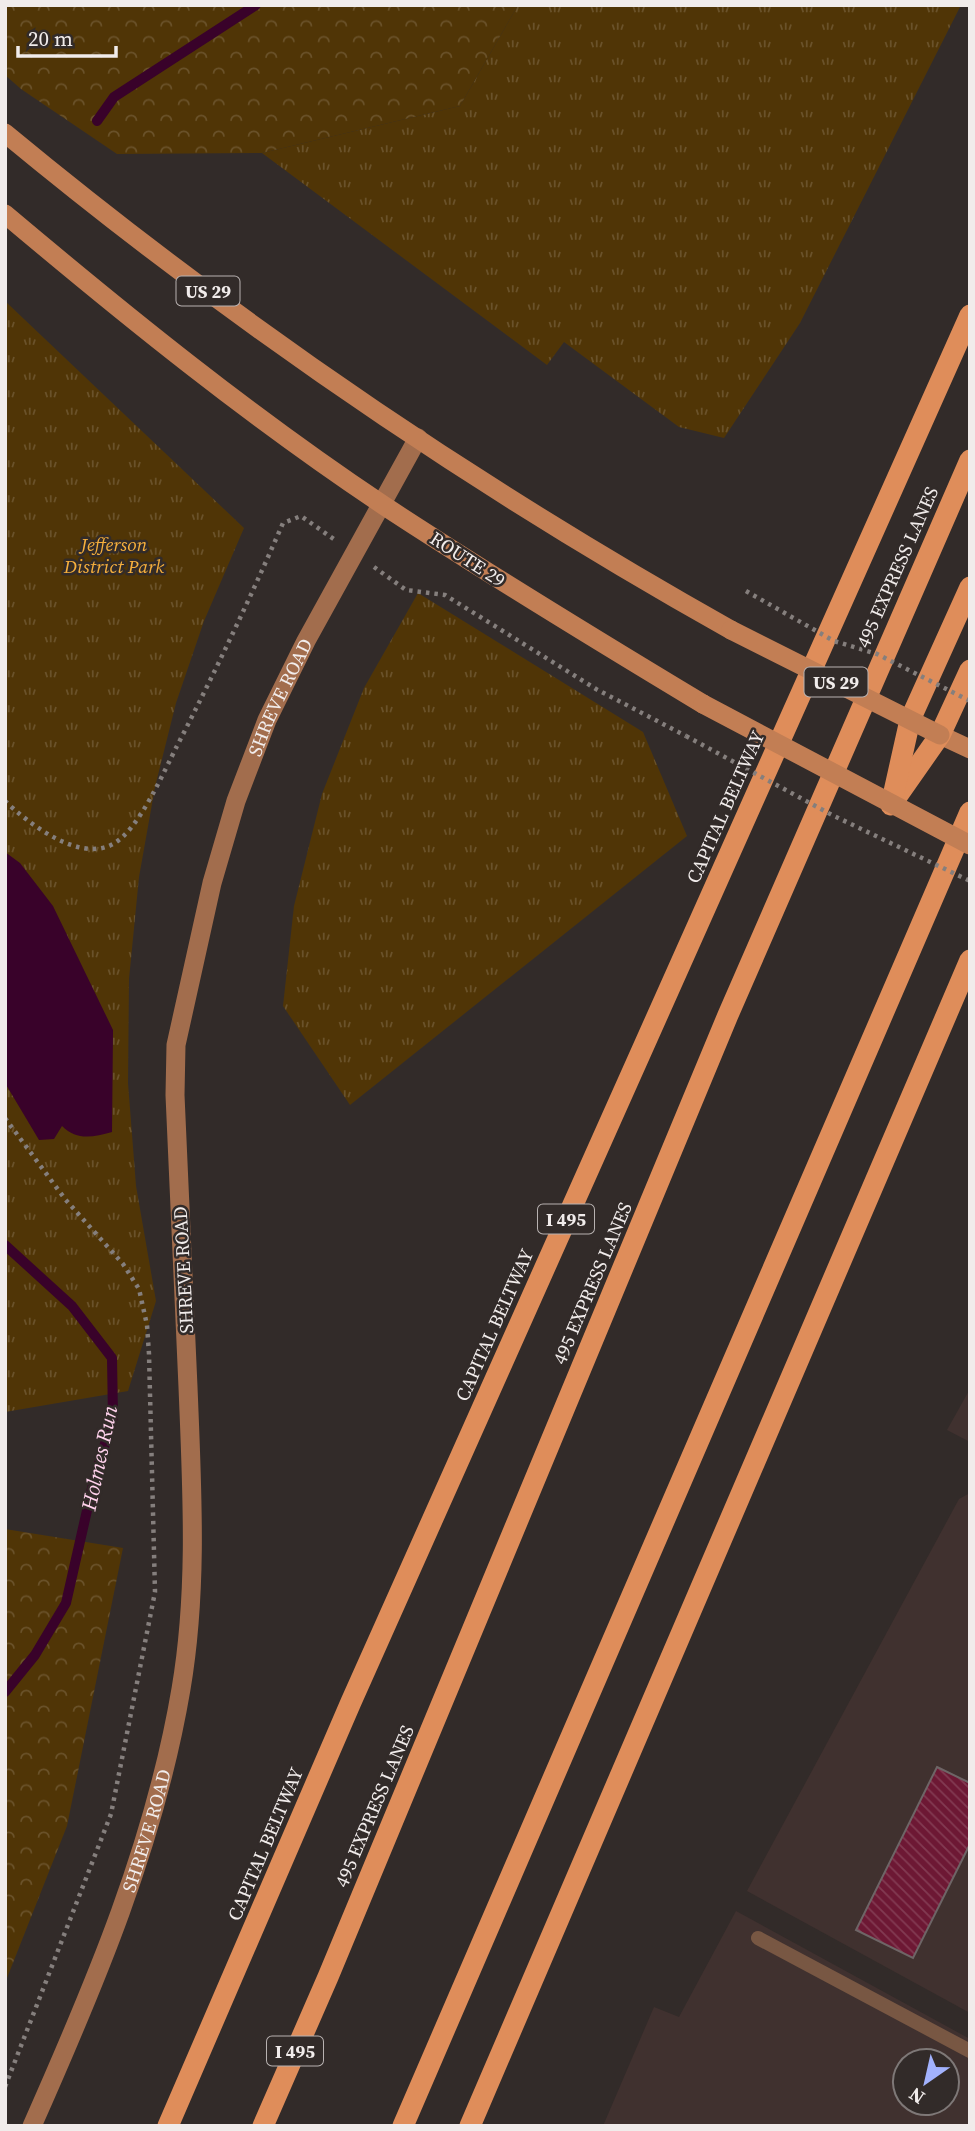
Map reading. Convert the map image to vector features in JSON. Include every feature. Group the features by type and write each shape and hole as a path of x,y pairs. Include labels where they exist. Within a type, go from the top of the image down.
{"highway":[{"name":"CAPITAL BELTWAY","path":"168,2126 356,1689 970,315"},
{"name":"495 EXPRESS LANES","path":"263,2126 328,1977 728,1015 970,460"},
{"path":"891,806 910,720 965,596"},
{"path":"891,806 964,698 970,670"},
{"path":"403,2126 970,812"},
{"path":"470,2126 970,960"},
{"path":"275,2126 328,1977"}],"main road":[{"name":"US 29","path":"5,133 102,214 418,438 603,558 731,630 970,749"},
{"name":"ROUTE 29","path":"5,214 151,334 273,428 382,504 570,625 703,704 891,806 970,845"},
{"name":"SHREVE ROAD","path":"32,2126 96,1981 134,1876 161,1785 181,1688 191,1599 193,1506 175,1094 176,1045 212,883 236,801 267,720 418,438"}],"lane":[{"path":"758,1938 970,2051"}],"path":[{"path":"5,801 49,836 83,848 113,844 143,811 219,663 283,523 301,516 405,590 445,595 596,689 832,815 970,881"},
{"path":"746,591 834,641 877,654 964,698"},
{"path":"5,1118 65,1199 123,1264 139,1289 147,1325 149,1354 155,1592 111,1814 5,2087"}],"shaded area":[{"path":"5,852 20,863 53,906 113,1030 112,1132 79,1136 62,1126 54,1139 39,1140 5,1083"},
{"path":"970,1389 970,1442 947,1430"},
{"path":"970,1493 970,2013 747,1891 959,1499"},
{"path":"736,1911 970,2039 970,2126 603,2126 654,2007 679,2017"}],"green space":[{"path":"5,5 518,5 460,106 262,153 117,154 21,89 5,75"},
{"path":"518,5 961,5 800,323 724,438 679,427 564,342 547,365 262,153 460,106"},
{"name":"Jefferson District Park","path":"5,301 244,528 204,621 176,703 155,787 139,877 129,979 128,1083 136,1186 156,1301 128,1391 5,1412"},
{"path":"418,593 643,732 687,836 350,1105 283,1006 294,906 322,794 364,688"},
{"path":"5,1529 123,1548 67,1826 5,1983"}],"building":[{"path":"937,1767 970,1783 970,1844 913,1958 856,1930"}],"waterway":[{"name":"Holmes Run","path":"97,121 114,97 256,5"},
{"name":"Holmes Run","path":"5,1245 72,1306 112,1358 113,1417 93,1484 66,1603 35,1655 5,1692"}]}
